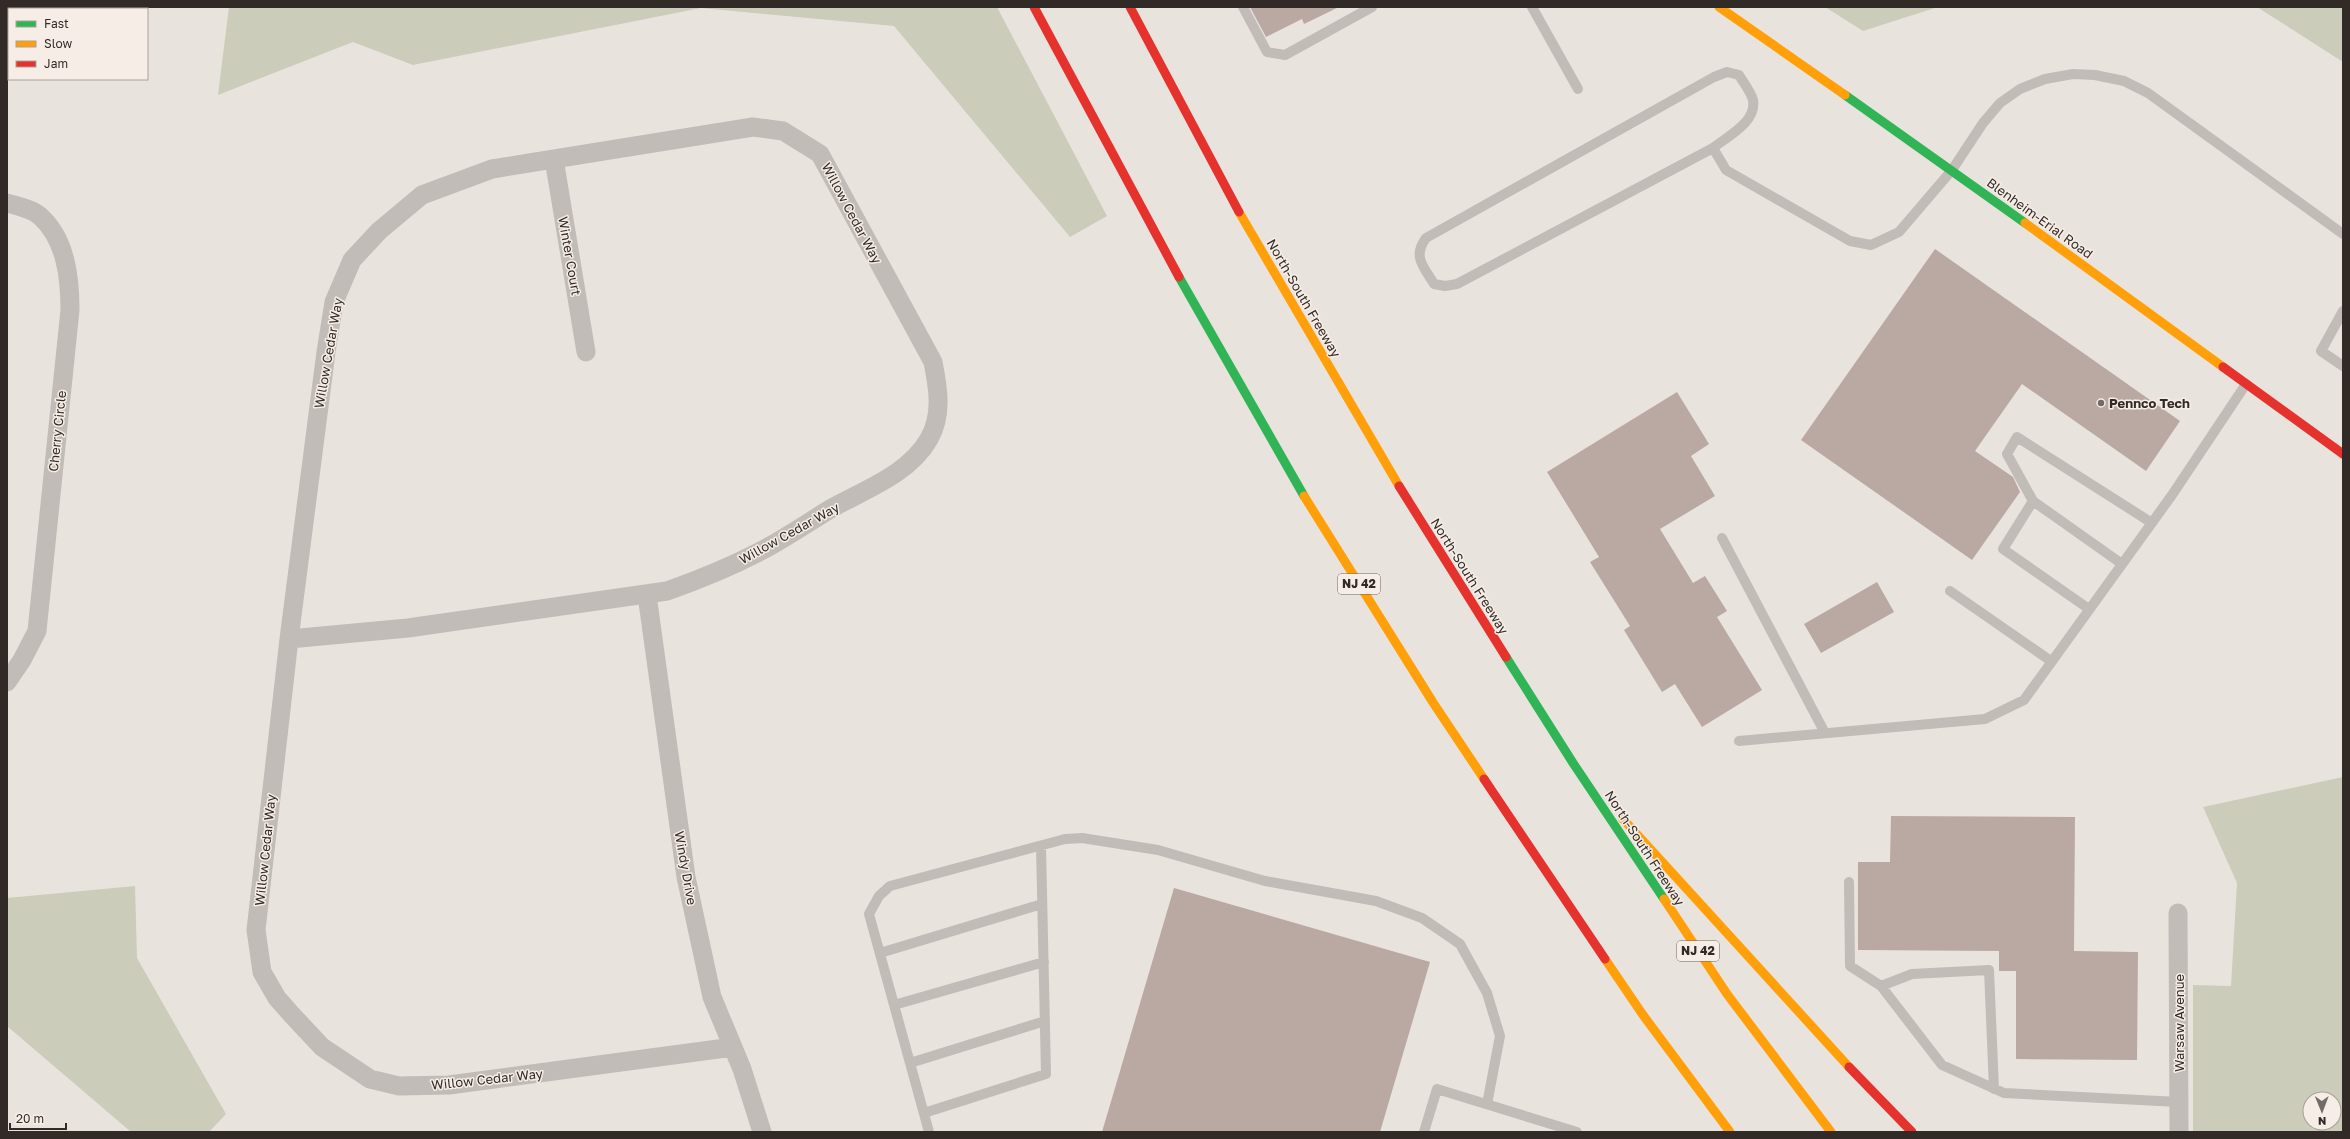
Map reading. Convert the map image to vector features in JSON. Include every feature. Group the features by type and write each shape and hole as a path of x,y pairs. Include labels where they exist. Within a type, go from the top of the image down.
{"main road":[{"name":"NJ 42","path":"1034,7 1109,149 1211,335 1314,513 1434,704 1643,1015 1730,1132"},
{"name":"North-South Freeway","path":"1130,7 1233,201 1402,492 1573,763 1726,994 1831,1132"},
{"name":"Blenheim-Erial Road","path":"1719,7 1952,170 2343,454"},
{"path":"1573,763 1817,1034 1912,1132"}],"street":[{"name":"Willow Cedar Way","path":"289,639 408,628 667,591 707,577 758,553 832,508 886,480 916,458 930,438 938,409 939,392 933,362 820,154 783,131 754,127 492,169 422,195 379,231 352,260 334,302 326,352 289,639 256,930 262,972 277,998 322,1047 370,1079 399,1086 449,1085 733,1047"},
{"name":"Winter Court","path":"554,159 586,352"},
{"name":"Cherry Circle","path":"7,203 41,216 59,242 70,281 70,310 37,631 22,660 7,682"},
{"name":"Windy Drive","path":"647,594 686,877 712,997 742,1069 762,1132"},
{"name":"Warsaw Avenue","path":"2178,913 2179,1132"}],"lane":[{"path":"1243,7 1267,52 1285,55 1372,7"},
{"path":"1532,7 1578,88"},
{"path":"1727,72 1739,75 1752,99 1753,111 1745,124 1713,148 1457,284 1445,286 1434,284 1418,258 1419,247 1426,238 1714,78 1727,72"},
{"path":"1713,148 1726,170 1850,241 1871,245 1899,232 1952,170 1983,123 2005,100 2020,90 2045,79 2073,74 2095,74 2124,80 2148,92 2343,234"},
{"path":"2343,311 2321,351 2343,366"},
{"path":"1739,740 1985,719 2024,700 2152,523 2246,384"},
{"path":"2122,564 2033,501 2007,454 2017,437 2152,523"},
{"path":"2033,501 2003,549 2089,609"},
{"path":"1722,538 1825,733"},
{"path":"1950,591 2051,661"},
{"path":"929,1132 869,914 879,896 890,886 1065,839 1082,838 1158,850 1265,881 1376,901 1422,918 1460,944 1488,993 1500,1036 1487,1104"},
{"path":"924,1113 1046,1074 1041,846"},
{"path":"1849,882 1850,966 1881,986 1942,1065 2004,1093 2179,1102"},
{"path":"880,953 1042,904"},
{"path":"894,1005 1044,962"},
{"path":"1881,986 1912,974 1990,970 1994,1089"},
{"path":"910,1063 1045,1021"},
{"path":"1424,1132 1438,1089 1577,1132"}],"green space":[{"path":"229,7 997,7 1107,216 1070,237 894,26 701,8 413,65 353,42 218,95"},
{"path":"1825,7 1938,7 1863,31"},
{"path":"2257,7 2343,7 2343,62"},
{"path":"2343,777 2343,1132 2193,1132 2193,985 2231,986 2237,883 2203,807"},
{"path":"135,886 137,958 226,1114 209,1132 131,1132 7,1026 7,898"}],"building":[{"path":"1250,7 1339,7 1304,24 1302,19 1266,37"},
{"name":"Pennco Tech","path":"1935,249 2180,421 2146,471 2022,384 1975,451 2013,477 2020,492 1972,560 1801,440"},
{"path":"1677,392 1709,444 1691,456 1715,496 1660,529 1693,583 1705,576 1727,611 1717,617 1762,690 1702,727 1675,684 1662,692 1624,630 1630,626 1590,562 1599,557 1547,472"},
{"path":"1877,582 1894,612 1821,653 1804,624"},
{"path":"1891,816 2075,817 2074,951 2138,952 2137,1060 2016,1059 2016,971 1999,971 1999,951 1858,950 1858,862 1890,862"},
{"path":"1174,888 1430,962 1380,1132 1102,1132"}],"traffic: fast":[{"path":"1845,95 2025,223"},
{"path":"1179,277 1304,496"},
{"path":"1506,657 1573,763 1664,899"}],"traffic: slow":[{"path":"1719,7 1845,95"},
{"path":"1239,212 1399,486"},
{"path":"2025,223 2223,367"},
{"path":"1304,496 1434,704 1484,779"},
{"path":"1623,819 1849,1067"},
{"path":"1664,899 1727,994 1831,1132"},
{"path":"1605,959 1643,1015 1730,1132"}],"traffic: jam":[{"path":"1034,7 1179,277"},
{"path":"1130,7 1239,212"},
{"path":"2223,367 2343,454"},
{"path":"1399,486 1506,657"},
{"path":"1484,779 1605,959"},
{"path":"1849,1067 1912,1132"}],"place":[{"name":"Pennco Tech","path":"2101,403"}]}
